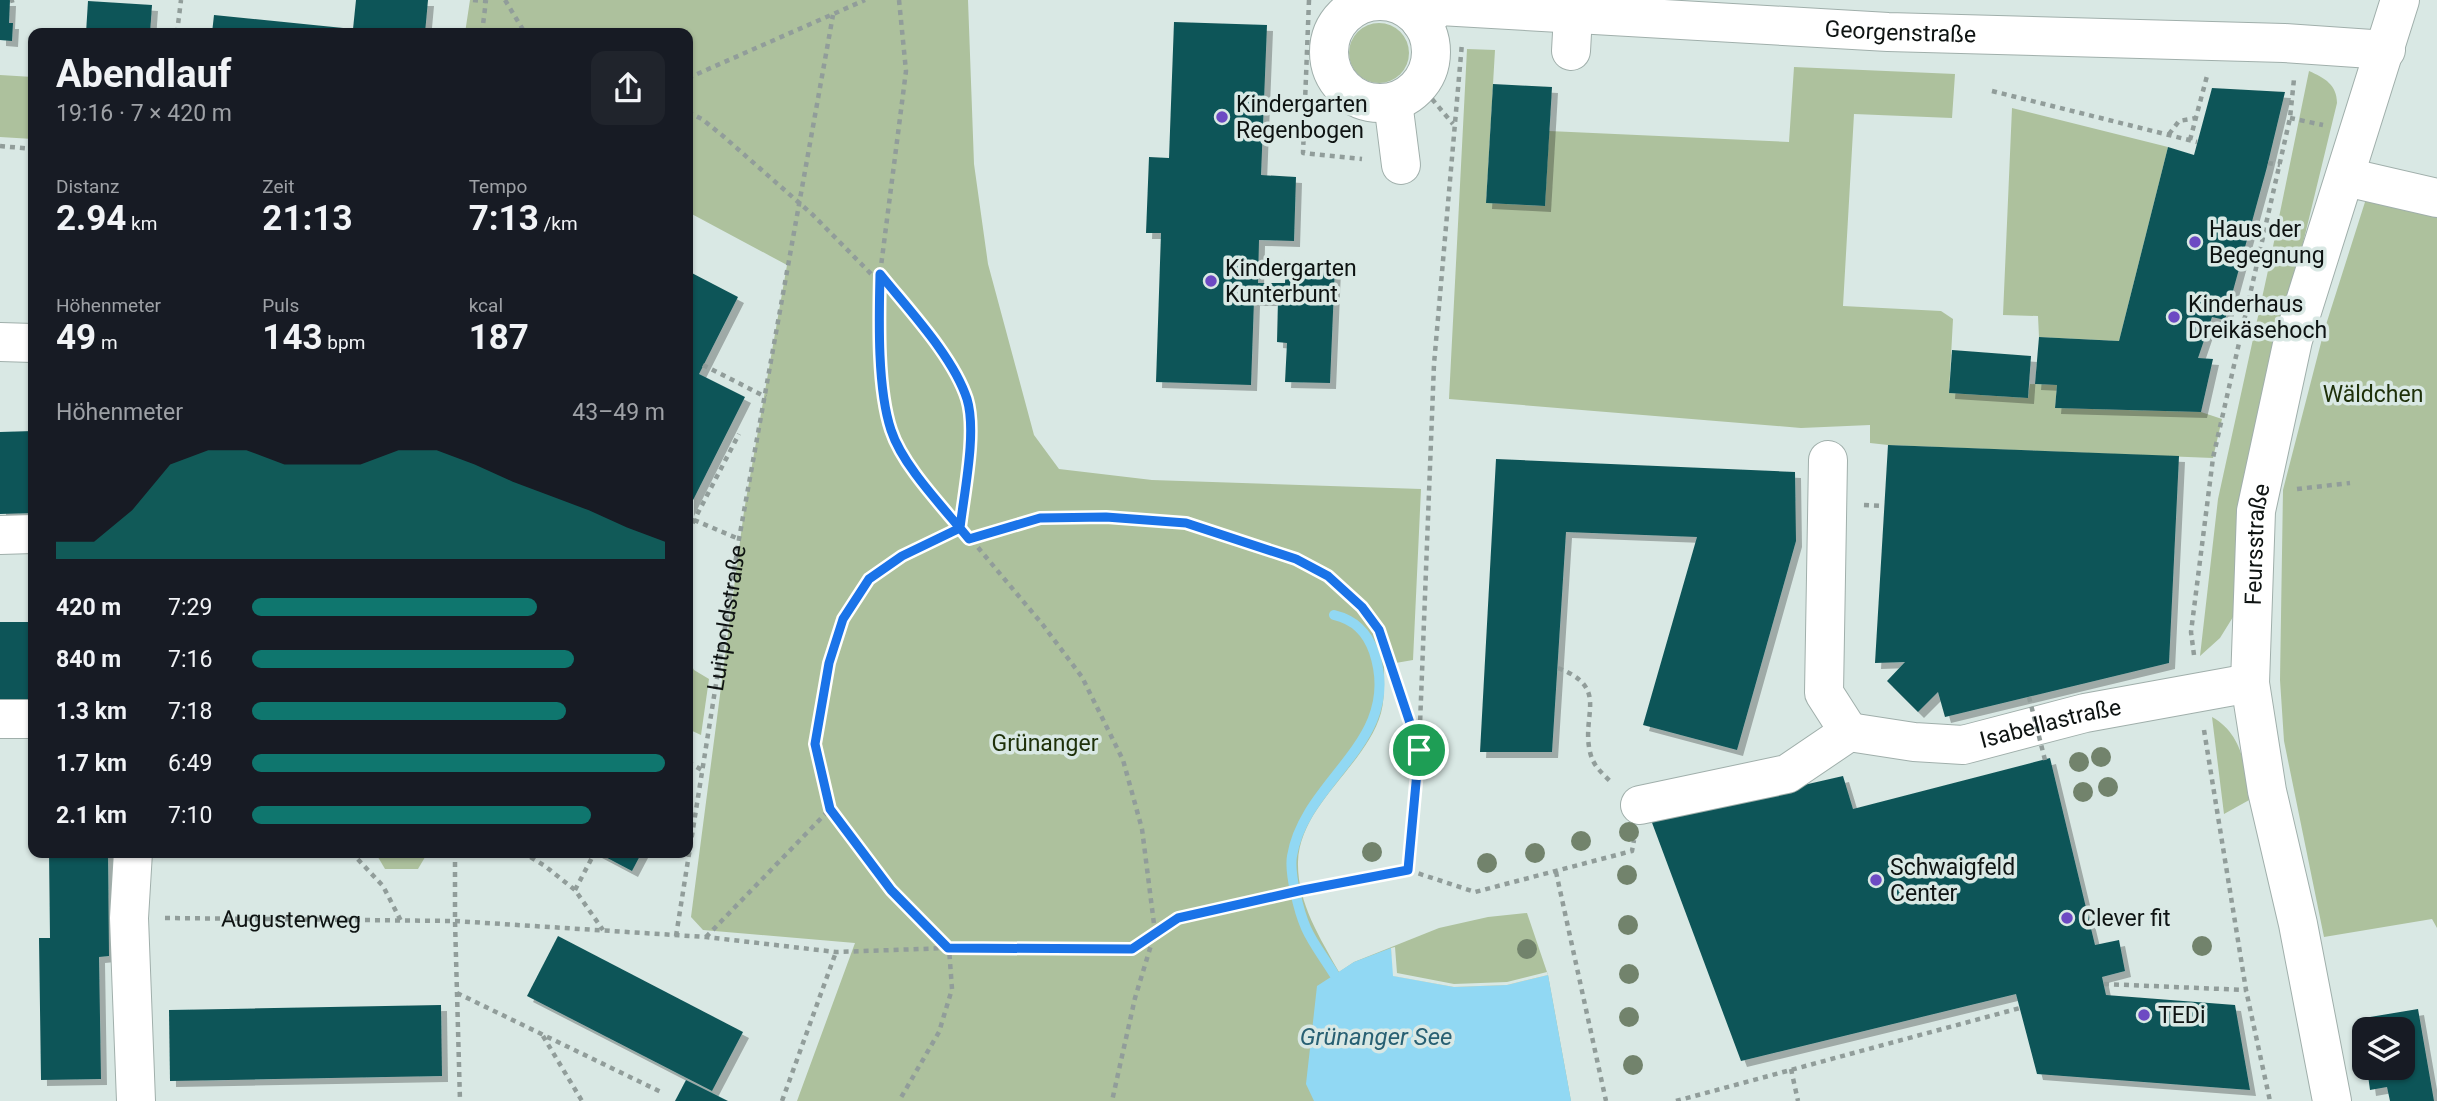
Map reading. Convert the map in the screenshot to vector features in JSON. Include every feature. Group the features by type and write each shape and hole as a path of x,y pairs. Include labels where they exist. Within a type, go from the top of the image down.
{"street":[{"name":"Feursstraße","path":"2332,1101 2298,924 2267,791 2250,683 2256,511 2293,340 2400,0"},
{"path":"1381,1 1410,10 1442,9 1429,37 1431,54 1427,70 1406,93 1378,103 1362,100 1348,93 1334,74 1328,50 1331,35 1351,5 1381,1"},
{"name":"Georgenstraße","path":"1442,9 1515,5 1572,33 1669,10 1843,15 2217,42 2385,50"},
{"path":"1401,162 1406,93"},
{"path":"2346,177 2437,198"},
{"path":"0,342 28,342"},
{"path":"1640,805 1787,774 1849,732 1824,693 1828,460"},
{"path":"0,535 28,534"},
{"name":"Isabellastraße","path":"1849,732 1914,742 1963,745 2082,699 2199,690 2250,683"},
{"path":"0,719 28,719"},
{"path":"133,858 129,918 136,1101"}],"path":[{"path":"178,28 181,0"},
{"path":"473,0 486,1 483,28"},
{"path":"505,0 522,28"},
{"path":"693,76 865,0"},
{"path":"899,0 906,71 880,274 883,396 891,432 913,470 1044,625 1082,677 1123,760 1142,829 1156,932 1135,998 1112,1101"},
{"path":"1309,0 1303,153 1401,162"},
{"path":"1408,870 1419,750 1434,364 1454,125 1442,9"},
{"name":"Luitpoldstraße","path":"693,827 739,539 833,15"},
{"path":"2190,140 2217,42"},
{"path":"2270,1101 2246,990 2207,760 2191,632 2213,458 2290,118 2297,44"},
{"path":"1992,91 2197,142"},
{"path":"1406,93 1454,125"},
{"path":"693,115 723,136 830,230 880,284"},
{"path":"2169,134 2179,121 2196,118"},
{"path":"0,146 28,149"},
{"path":"2268,163 2280,165"},
{"path":"880,274 952,367 967,400 970,432 960,528"},
{"path":"703,365 766,397"},
{"path":"739,434 694,520 739,539"},
{"path":"2262,488 2283,490 2350,483"},
{"path":"969,539 1040,518 1106,517 1186,523 1296,559 1328,576 1362,607 1379,630 1419,750"},
{"path":"899,1101 939,1032 952,989 948,948 891,890 830,809 815,744 829,663 843,619 869,579 902,556 960,528"},
{"path":"455,921 706,937 836,952 948,948 1132,949 1178,918 1408,870 1475,892 1632,851 1640,805 1622,796 1595,766 1589,750 1591,703 1587,688 1572,674 1558,668"},
{"path":"2029,697 2045,760"},
{"path":"693,765 702,770"},
{"path":"706,937 830,809"},
{"path":"357,858 383,886 401,920"},
{"path":"455,858 460,1101"},
{"path":"532,858 575,890 603,930"},
{"path":"575,890 593,858"},
{"name":"Luitpoldstraße","path":"676,936 688,858"},
{"path":"1556,872 1606,1101"},
{"name":"Augustenweg","path":"129,918 455,921"},
{"path":"782,1101 836,952"},
{"path":"2104,984 2246,990"},
{"path":"457,993 663,1093"},
{"path":"1676,1101 2020,1008"},
{"path":"543,1035 582,1101"},
{"path":"1791,1069 1798,1101"}],"green space":[{"name":"Grünanger","path":"470,0 968,0 974,164 988,264 1034,435 1059,469 1152,480 1421,489 1413,660 1384,665 1382,707 1373,732 1321,803 1302,841 1298,862 1301,891 1311,919 1339,972 1354,962 1439,928 1488,917 1527,913 1548,975 1571,1101 797,1101 855,943 703,930 691,917 744,511 787,265 693,215 693,28 466,28"},
{"path":"1379,23 1396,28 1404,36 1409,53 1404,70 1396,78 1379,83 1362,78 1354,70 1349,53 1354,36 1362,28"},
{"path":"1467,49 1495,50 1486,203 1545,206 1549,131 1789,142 1794,67 1955,74 1952,118 1854,114 1843,306 1941,311 1953,319 1949,393 2028,398 2030,384 2057,385 2055,408 2201,412 2222,419 2213,458 1888,445 1870,443 1870,425 1801,428 1449,399"},
{"path":"2309,71 2329,83 2335,91 2337,103 2270,379 2244,530 2233,617 2220,638 2200,656 2218,499"},
{"path":"0,75 28,77 28,139 0,137"},
{"path":"2012,108 2168,147 2119,341 2039,337 2038,316 2003,315"},
{"name":"Wäldchen","path":"2378,201 2437,210 2437,928 2432,919 2324,937 2284,741 2280,680 2283,490 2324,331 2365,202"},
{"path":"693,668 709,679 701,735 693,731"},
{"path":"2212,717 2222,724 2236,742 2244,764 2251,799 2224,814"},
{"path":"379,858 424,858 418,869 385,869"}],"water":[{"name":"Grünanger See","path":"1391,948 1394,976 1454,987 1507,985 1548,975 1571,1101 1314,1101 1306,1084 1317,986 1354,962"}],"pier":[{"path":"1395,947 1397,973 1454,984 1507,982 1547,972 1548,975 1507,985 1454,987 1393,976 1391,948"}],"building":[{"path":"0,0 10,0 9,23 13,23 12,41 0,40"},
{"path":"356,0 428,0 425,28 353,28"},
{"path":"88,1 152,5 150,28 86,28"},
{"path":"214,15 343,28 213,28"},
{"path":"1174,22 1267,25 1261,175 1296,177 1294,241 1259,240 1258,283 1285,283 1286,263 1335,265 1330,383 1285,382 1287,343 1277,342 1278,300 1254,300 1251,385 1156,382 1161,233 1146,233 1149,157 1169,158"},
{"path":"1493,84 1552,87 1545,206 1486,203"},
{"name":"Haus der Begegnung","path":"2212,88 2285,92 2225,320 2212,317 2198,358 2213,359 2201,412 2055,408 2057,385 2035,384 2039,337 2119,341 2168,147 2194,155"},
{"path":"693,274 738,297 699,374 745,397 693,500"},
{"path":"1952,350 2031,356 2028,398 1949,393"},
{"path":"28,431 28,513 0,514 0,432"},
{"path":"1888,445 2179,456 2169,663 1945,717 1938,692 1918,712 1887,681 1905,662 1875,663"},
{"path":"1496,459 1795,472 1796,541 1737,750 1643,725 1697,537 1566,532 1552,752 1480,752"},
{"path":"0,622 28,622 28,702 0,702"},
{"name":"Schwaigfeld Center","path":"2050,758 2095,945 2119,940 2125,971 2102,977 2106,995 2235,1005 2250,1090 2037,1074 2016,994 1741,1061 1651,820 1843,776 1853,809"},
{"path":"49,858 108,858 109,956 99,957 101,1079 41,1080 39,938 50,938"},
{"path":"607,858 639,858 632,871"},
{"path":"558,936 743,1032 712,1091 527,996"},
{"path":"441,1005 442,1076 170,1081 169,1010"},
{"path":"2418,1009 2434,1101 2390,1101 2387,1087 2370,1090 2369,1080 2415,1080 2415,1017 2370,1017"},
{"path":"686,1080 728,1101 675,1101"}],"waterway":[{"path":"1334,615 1354,624 1368,638 1374,652 1380,683 1376,711 1365,736 1315,804 1300,829 1292,856 1293,882 1303,921 1334,974"}],"place":[{"name":"Kindergarten Regenbogen","path":"1222,117"},
{"name":"Haus der Begegnung","path":"2195,242"},
{"name":"Kindergarten Kunterbunt","path":"1211,281"},
{"name":"Kinderhaus Dreikäsehoch","path":"2174,317"},
{"name":"Schwaigfeld Center","path":"1876,880"},
{"name":"Clever fit","path":"2067,918"},
{"name":"TEDi","path":"2144,1015"}],"route":[{"path":"1419,750 1379,630 1362,607 1328,576 1296,559 1186,523 1106,517 1040,518 969,539 960,528 913,470 891,432 883,396 880,274 952,367 967,400 970,432 960,528 902,556 869,579 843,619 829,663 815,744 830,809 891,890 948,948 1132,949 1178,918 1408,870 1419,750"}]}
